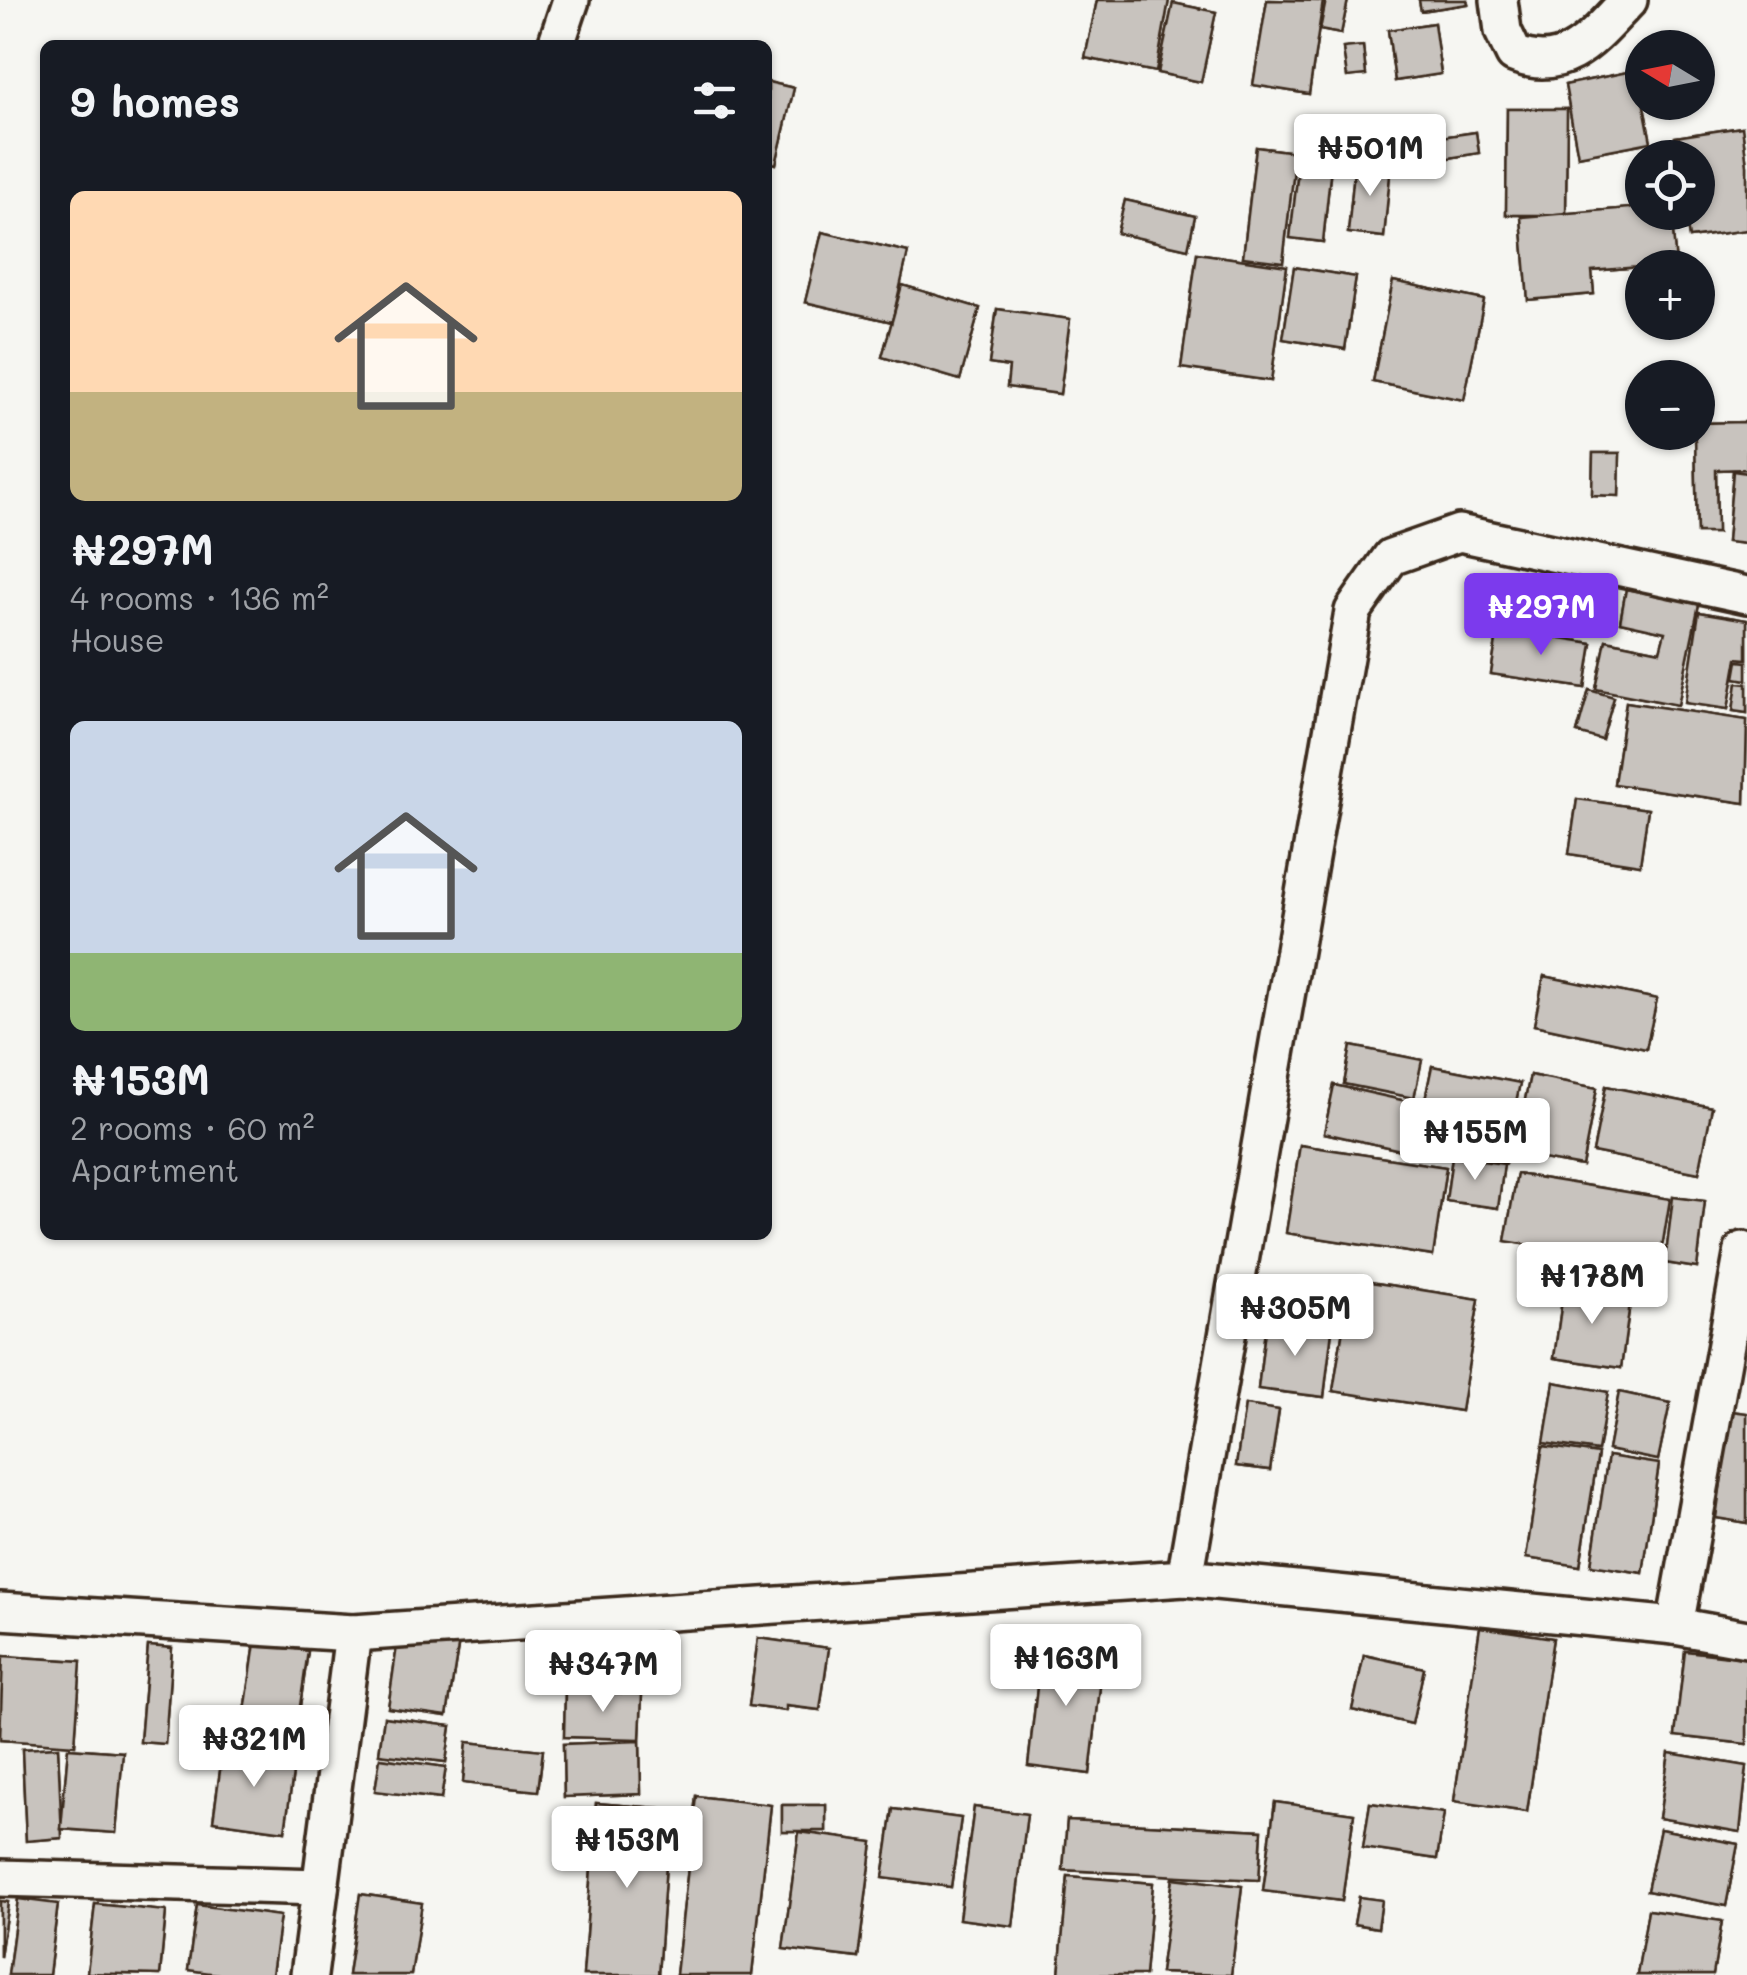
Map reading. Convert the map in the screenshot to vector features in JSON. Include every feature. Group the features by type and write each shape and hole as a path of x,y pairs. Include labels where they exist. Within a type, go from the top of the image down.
{"street":[{"path":"558,40 572,0"},
{"path":"1499,0 1503,31 1514,54 1531,61 1550,62 1569,55 1594,36 1630,0"},
{"path":"1185,1578 1354,611 1391,557 1459,533 1747,596"},
{"path":"1675,1626 1743,1250"},
{"path":"0,1612 353,1634 1185,1578 1675,1626 1747,1638"},
{"path":"309,1975 353,1634"},
{"path":"0,1878 320,1887"}],"building":[{"path":"1097,0 1169,0 1156,72 1085,58"},
{"path":"1097,0 1169,0 1156,72 1085,58"},
{"path":"1267,0 1323,1 1309,94 1253,85"},
{"path":"1267,0 1323,1 1309,94 1253,85"},
{"path":"1326,0 1348,0 1341,34 1320,30"},
{"path":"1326,0 1348,0 1341,34 1320,30"},
{"path":"1419,0 1467,0 1468,4 1421,11"},
{"path":"1419,0 1467,0 1468,4 1421,11"},
{"path":"1173,3 1216,12 1201,82 1158,73"},
{"path":"1173,3 1216,12 1201,82 1158,73"},
{"path":"1434,23 1441,74 1395,81 1388,30"},
{"path":"1434,23 1441,74 1395,81 1388,30"},
{"path":"1363,46 1366,75 1347,77 1343,48"},
{"path":"1363,46 1366,75 1347,77 1343,48"},
{"path":"1625,72 1625,120 1647,120 1651,140 1625,140 1625,147 1578,156 1565,85"},
{"path":"1625,72 1625,120 1647,120 1651,140 1625,140 1625,147 1578,156 1565,85"},
{"path":"772,83 794,88 776,164 772,163"},
{"path":"772,83 794,88 776,164 772,163"},
{"path":"1507,109 1567,109 1566,215 1506,215"},
{"path":"1507,109 1567,109 1566,215 1506,215"},
{"path":"1742,127 1747,165 1747,230 1689,238 1688,230 1715,230 1715,140 1675,137"},
{"path":"1742,127 1747,165 1747,230 1689,238 1688,230 1715,230 1715,140 1675,137"},
{"path":"1476,132 1479,153 1437,160 1434,138"},
{"path":"1476,132 1479,153 1437,160 1434,138"},
{"path":"1256,147 1296,152 1283,262 1243,257"},
{"path":"1256,147 1296,152 1283,262 1243,257"},
{"path":"1355,161 1391,164 1384,237 1348,233"},
{"path":"1355,161 1391,164 1384,237 1348,233"},
{"path":"1299,162 1331,166 1323,242 1290,238"},
{"path":"1299,162 1331,166 1323,242 1290,238"},
{"path":"1125,200 1195,216 1188,249 1117,233"},
{"path":"1125,200 1195,216 1188,249 1117,233"},
{"path":"1625,208 1625,230 1673,230 1675,250 1625,250 1625,268 1592,271 1594,294 1528,300 1521,217"},
{"path":"1625,208 1625,230 1673,230 1675,250 1625,250 1625,268 1592,271 1594,294 1528,300 1521,217"},
{"path":"822,232 908,252 892,322 805,302"},
{"path":"822,232 908,252 892,322 805,302"},
{"path":"1197,253 1287,266 1271,381 1181,368"},
{"path":"1197,253 1287,266 1271,381 1181,368"},
{"path":"1294,267 1356,277 1345,349 1283,339"},
{"path":"1294,267 1356,277 1345,349 1283,339"},
{"path":"1393,281 1484,300 1464,400 1373,382"},
{"path":"1393,281 1484,300 1464,400 1373,382"},
{"path":"902,285 980,308 960,380 882,357"},
{"path":"902,285 980,308 960,380 882,357"},
{"path":"997,309 1070,319 1060,394 1007,387 1009,367 989,364"},
{"path":"997,309 1070,319 1060,394 1007,387 1009,367 989,364"},
{"path":"1747,422 1747,469 1716,470 1717,533 1697,533 1695,450 1715,450 1715,423"},
{"path":"1747,422 1747,469 1716,470 1717,533 1697,533 1695,450 1715,450 1715,423"},
{"path":"1593,453 1620,453 1619,496 1592,495"},
{"path":"1593,453 1620,453 1619,496 1592,495"},
{"path":"1733,471 1747,473 1747,544 1727,542"},
{"path":"1733,471 1747,473 1747,544 1727,542"},
{"path":"1626,589 1699,604 1678,705 1596,689 1606,640 1660,651 1665,632 1620,622"},
{"path":"1626,589 1699,604 1678,705 1596,689 1606,640 1660,651 1665,632 1620,622"},
{"path":"1699,612 1747,620 1747,659 1737,658 1728,709 1685,703"},
{"path":"1699,612 1747,620 1747,659 1737,658 1728,709 1685,703"},
{"path":"1498,628 1592,643 1585,688 1491,674"},
{"path":"1498,628 1592,643 1585,688 1491,674"},
{"path":"1738,661 1747,662 1747,680 1735,678"},
{"path":"1738,661 1747,662 1747,680 1735,678"},
{"path":"1737,683 1747,684 1747,713 1733,711"},
{"path":"1737,683 1747,684 1747,713 1733,711"},
{"path":"1589,690 1614,697 1602,740 1577,733"},
{"path":"1589,690 1614,697 1602,740 1577,733"},
{"path":"1626,702 1747,720 1745,803 1614,784"},
{"path":"1626,702 1747,720 1745,803 1614,784"},
{"path":"1577,799 1648,809 1640,865 1569,854"},
{"path":"1577,799 1648,809 1640,865 1569,854"},
{"path":"1544,976 1657,999 1646,1049 1534,1025"},
{"path":"1544,976 1657,999 1646,1049 1534,1025"},
{"path":"1351,1046 1422,1060 1414,1098 1344,1084"},
{"path":"1351,1046 1422,1060 1414,1098 1344,1084"},
{"path":"1432,1066 1520,1083 1512,1121 1424,1104"},
{"path":"1432,1066 1520,1083 1512,1121 1424,1104"},
{"path":"1530,1075 1597,1088 1582,1166 1514,1154"},
{"path":"1530,1075 1597,1088 1582,1166 1514,1154"},
{"path":"1334,1085 1415,1103 1405,1151 1324,1133"},
{"path":"1334,1085 1415,1103 1405,1151 1324,1133"},
{"path":"1606,1086 1712,1107 1699,1173 1593,1152"},
{"path":"1606,1086 1712,1107 1699,1173 1593,1152"},
{"path":"1422,1113 1511,1127 1505,1163 1416,1150"},
{"path":"1422,1113 1511,1127 1505,1163 1416,1150"},
{"path":"1300,1145 1446,1167 1433,1256 1286,1233"},
{"path":"1300,1145 1446,1167 1433,1256 1286,1233"},
{"path":"1452,1157 1504,1164 1498,1208 1446,1201"},
{"path":"1452,1157 1504,1164 1498,1208 1446,1201"},
{"path":"1517,1174 1670,1199 1659,1266 1505,1241"},
{"path":"1517,1174 1670,1199 1659,1266 1505,1241"},
{"path":"1673,1197 1705,1201 1697,1268 1665,1263"},
{"path":"1673,1197 1705,1201 1697,1268 1665,1263"},
{"path":"1351,1279 1479,1299 1461,1411 1333,1391"},
{"path":"1351,1279 1479,1299 1461,1411 1333,1391"},
{"path":"1564,1286 1631,1296 1621,1368 1554,1358"},
{"path":"1564,1286 1631,1296 1621,1368 1554,1358"},
{"path":"1266,1322 1332,1330 1324,1397 1258,1389"},
{"path":"1266,1322 1332,1330 1324,1397 1258,1389"},
{"path":"1554,1382 1608,1392 1598,1451 1544,1443"},
{"path":"1554,1382 1608,1392 1598,1451 1544,1443"},
{"path":"1619,1392 1670,1403 1658,1460 1608,1450"},
{"path":"1619,1392 1670,1403 1658,1460 1608,1450"},
{"path":"1245,1405 1279,1410 1270,1470 1236,1466"},
{"path":"1245,1405 1279,1410 1270,1470 1236,1466"},
{"path":"1731,1411 1747,1413 1747,1523 1716,1518"},
{"path":"1731,1411 1747,1413 1747,1523 1716,1518"},
{"path":"1543,1446 1598,1454 1580,1566 1526,1558"},
{"path":"1543,1446 1598,1454 1580,1566 1526,1558"},
{"path":"1608,1456 1659,1464 1643,1573 1591,1565"},
{"path":"1608,1456 1659,1464 1643,1573 1591,1565"},
{"path":"1480,1627 1553,1638 1527,1812 1454,1801"},
{"path":"1480,1627 1553,1638 1527,1812 1454,1801"},
{"path":"399,1632 459,1641 447,1716 388,1708"},
{"path":"399,1632 459,1641 447,1716 388,1708"},
{"path":"563,1637 643,1639 642,1689 562,1687"},
{"path":"563,1637 643,1639 642,1689 562,1687"},
{"path":"758,1638 829,1648 820,1710 749,1706"},
{"path":"758,1638 829,1648 820,1710 749,1706"},
{"path":"255,1643 308,1651 294,1747 241,1739"},
{"path":"255,1643 308,1651 294,1747 241,1739"},
{"path":"1042,1644 1104,1652 1090,1774 1028,1766"},
{"path":"1042,1644 1104,1652 1090,1774 1028,1766"},
{"path":"148,1646 172,1648 165,1744 140,1742"},
{"path":"148,1646 172,1648 165,1744 140,1742"},
{"path":"1685,1651 1747,1658 1747,1744 1675,1736"},
{"path":"1685,1651 1747,1658 1747,1744 1675,1736"},
{"path":"1364,1655 1424,1668 1412,1724 1352,1710"},
{"path":"1364,1655 1424,1668 1412,1724 1352,1710"},
{"path":"3,1656 81,1661 75,1745 0,1740"},
{"path":"3,1656 81,1661 75,1745 0,1740"},
{"path":"565,1691 642,1694 640,1739 564,1737"},
{"path":"565,1691 642,1694 640,1739 564,1737"},
{"path":"384,1717 451,1726 446,1762 379,1754"},
{"path":"384,1717 451,1726 446,1762 379,1754"},
{"path":"640,1741 641,1794 564,1797 563,1744"},
{"path":"640,1741 641,1794 564,1797 563,1744"},
{"path":"467,1742 543,1750 538,1791 463,1783"},
{"path":"467,1742 543,1750 538,1791 463,1783"},
{"path":"58,1747 62,1838 26,1841 22,1749"},
{"path":"58,1747 62,1838 26,1841 22,1749"},
{"path":"68,1748 123,1752 116,1833 61,1829"},
{"path":"68,1748 123,1752 116,1833 61,1829"},
{"path":"223,1749 295,1759 285,1831 213,1821"},
{"path":"223,1749 295,1759 285,1831 213,1821"},
{"path":"1669,1753 1747,1766 1740,1832 1659,1818"},
{"path":"1669,1753 1747,1766 1740,1832 1659,1818"},
{"path":"380,1758 446,1767 441,1799 375,1791"},
{"path":"380,1758 446,1767 441,1799 375,1791"},
{"path":"696,1796 771,1805 752,1975 676,1975"},
{"path":"696,1796 771,1805 752,1975 676,1975"},
{"path":"1275,1802 1354,1813 1342,1901 1263,1891"},
{"path":"1275,1802 1354,1813 1342,1901 1263,1891"},
{"path":"596,1803 670,1809 658,1975 583,1975"},
{"path":"596,1803 670,1809 658,1975 583,1975"},
{"path":"1370,1803 1444,1813 1437,1859 1363,1848"},
{"path":"1370,1803 1444,1813 1437,1859 1363,1848"},
{"path":"782,1805 826,1805 826,1831 782,1831"},
{"path":"782,1805 826,1805 826,1831 782,1831"},
{"path":"974,1807 1027,1814 1013,1926 959,1919"},
{"path":"974,1807 1027,1814 1013,1926 959,1919"},
{"path":"893,1809 961,1818 951,1887 883,1878"},
{"path":"893,1809 961,1818 951,1887 883,1878"},
{"path":"1067,1820 1262,1830 1259,1880 1063,1870"},
{"path":"1067,1820 1262,1830 1259,1880 1063,1870"},
{"path":"1660,1829 1738,1844 1726,1906 1647,1891"},
{"path":"1660,1829 1738,1844 1726,1906 1647,1891"},
{"path":"799,1832 873,1842 858,1958 783,1949"},
{"path":"799,1832 873,1842 858,1958 783,1949"},
{"path":"1068,1876 1153,1883 1145,1975 1059,1975"},
{"path":"1068,1876 1153,1883 1145,1975 1059,1975"},
{"path":"1173,1878 1242,1886 1231,1975 1160,1973"},
{"path":"1173,1878 1242,1886 1231,1975 1160,1973"},
{"path":"360,1894 422,1903 411,1975 348,1975"},
{"path":"360,1894 422,1903 411,1975 348,1975"},
{"path":"1359,1897 1382,1900 1378,1928 1354,1924"},
{"path":"1359,1897 1382,1900 1378,1928 1354,1924"},
{"path":"18,1899 58,1904 49,1975 8,1975"},
{"path":"18,1899 58,1904 49,1975 8,1975"},
{"path":"0,1901 8,1902 0,1957"},
{"path":"0,1901 8,1902 0,1957"},
{"path":"95,1904 166,1911 160,1975 87,1973"},
{"path":"95,1904 166,1911 160,1975 87,1973"},
{"path":"197,1905 280,1916 272,1975 188,1970"},
{"path":"197,1905 280,1916 272,1975 188,1970"},
{"path":"1648,1910 1722,1921 1713,1975 1637,1975"},
{"path":"1648,1910 1722,1921 1713,1975 1637,1975"}]}
